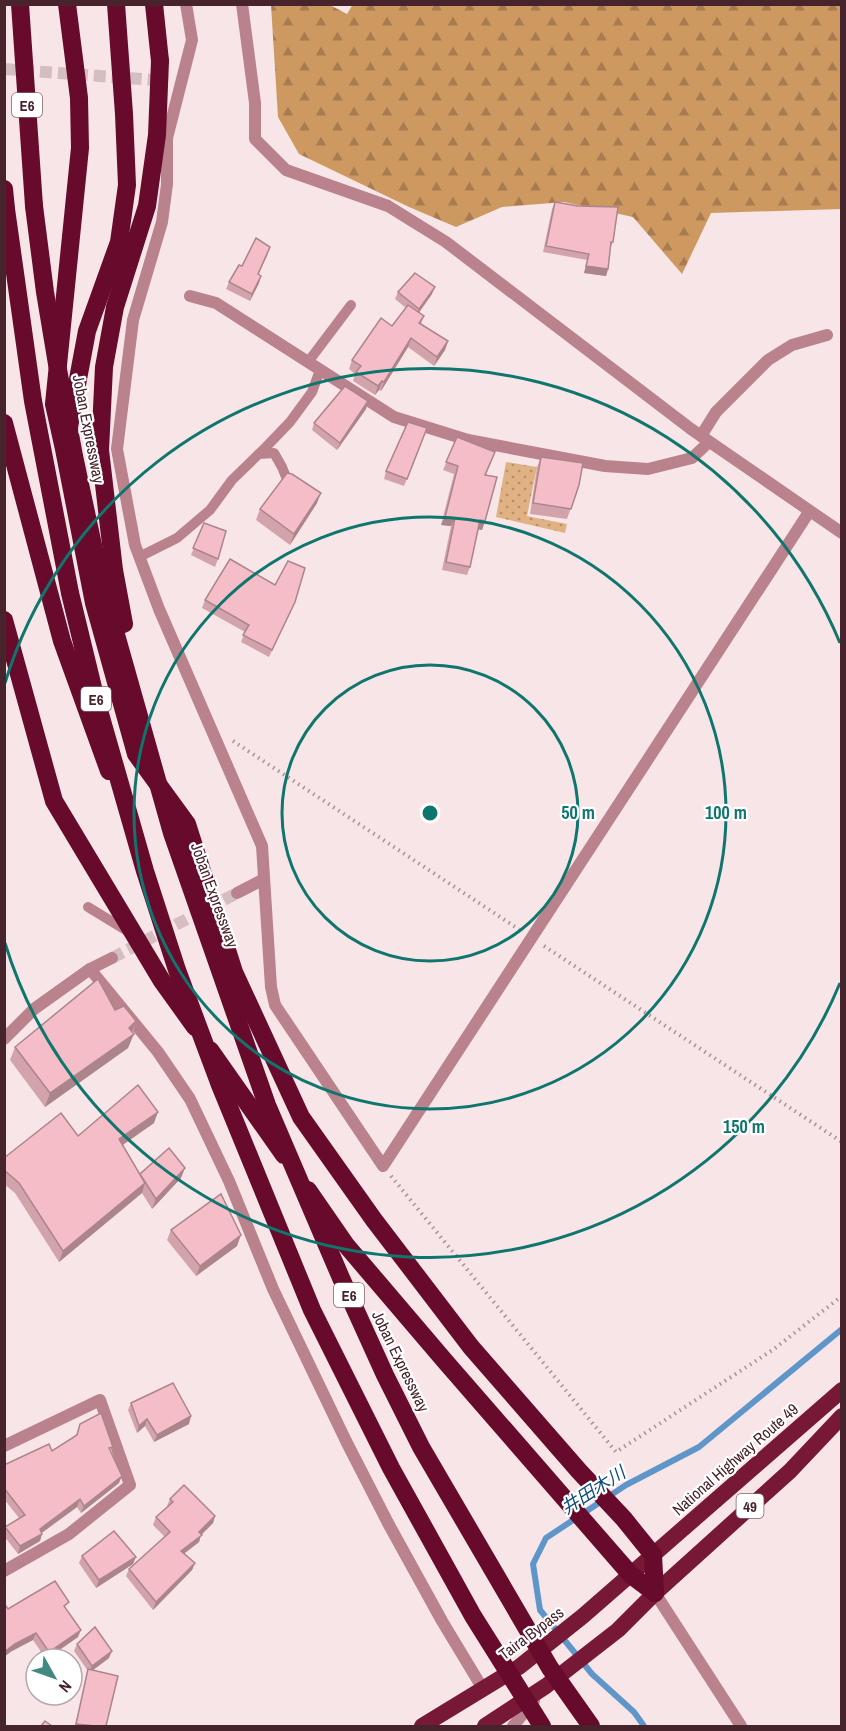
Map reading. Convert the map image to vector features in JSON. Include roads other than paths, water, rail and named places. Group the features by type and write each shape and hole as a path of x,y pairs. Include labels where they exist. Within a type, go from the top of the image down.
{"highway":[{"name":"Joban Expressway","path":"20,4 34,206 45,292 74,456 100,578 172,833 267,1105 340,1278 385,1375 421,1447 550,1668 591,1726"},
{"path":"67,4 79,98 80,148 54,404 94,603 136,754 187,825 234,972 301,1117 374,1220 471,1347 624,1519 653,1555 655,1593"},
{"path":"64,449 87,331 119,242 127,185 116,4"},
{"path":"143,729 114,570 100,450 104,367 115,307 147,206 158,135 160,62 154,4"},
{"name":"E6","path":"4,189 33,401 70,593 96,700 145,871 177,970 220,1085 312,1310 396,1477 473,1616 542,1726"},
{"path":"4,423 62,641 145,871"},
{"path":"4,620 54,801 169,991 346,1245 631,1575 655,1593"},
{"name":"National Highway Route 49","path":"653,1555 842,1390"},
{"name":"49","path":"485,1726 546,1686 618,1630 655,1593 790,1471 842,1416"},
{"name":"Taira Bypass","path":"422,1726 519,1667 598,1604 653,1555"}],"street":[{"path":"186,4 192,40 167,138 167,184 162,222 134,320 117,449 139,557 159,609 262,846 275,1005 383,1166 809,512"},
{"path":"242,4 255,103 255,139 286,170 388,206 446,242 705,439 840,531"},
{"path":"168,81 182,82"},
{"path":"190,296 216,303 394,417 468,440 604,466 648,469 692,458 705,439 716,412 768,360 792,345 827,335"},
{"path":"237,893 264,879"},
{"path":"4,1039 34,1009 90,969 112,958"},
{"path":"90,969 158,1052 190,1099 229,1181 273,1289 346,1441 393,1533 483,1689"},
{"path":"4,1446 100,1400 130,1485 69,1534 4,1571"},
{"path":"655,1593 741,1726"},
{"path":"513,1726 546,1686"}],"lane":[{"path":"308,362 351,305"},
{"path":"139,557 177,538 210,510 231,480 290,422 312,392 320,370"},
{"path":"260,454 274,453 286,477"},
{"path":"88,907 135,935"}],"waterway":[{"name":"井田木川","path":"644,1726 634,1712 592,1674 540,1610 533,1564 546,1538 626,1485 699,1447 842,1329"}],"tunnel":[{"path":"4,69 168,81"},
{"path":"112,958 237,893"}]}
